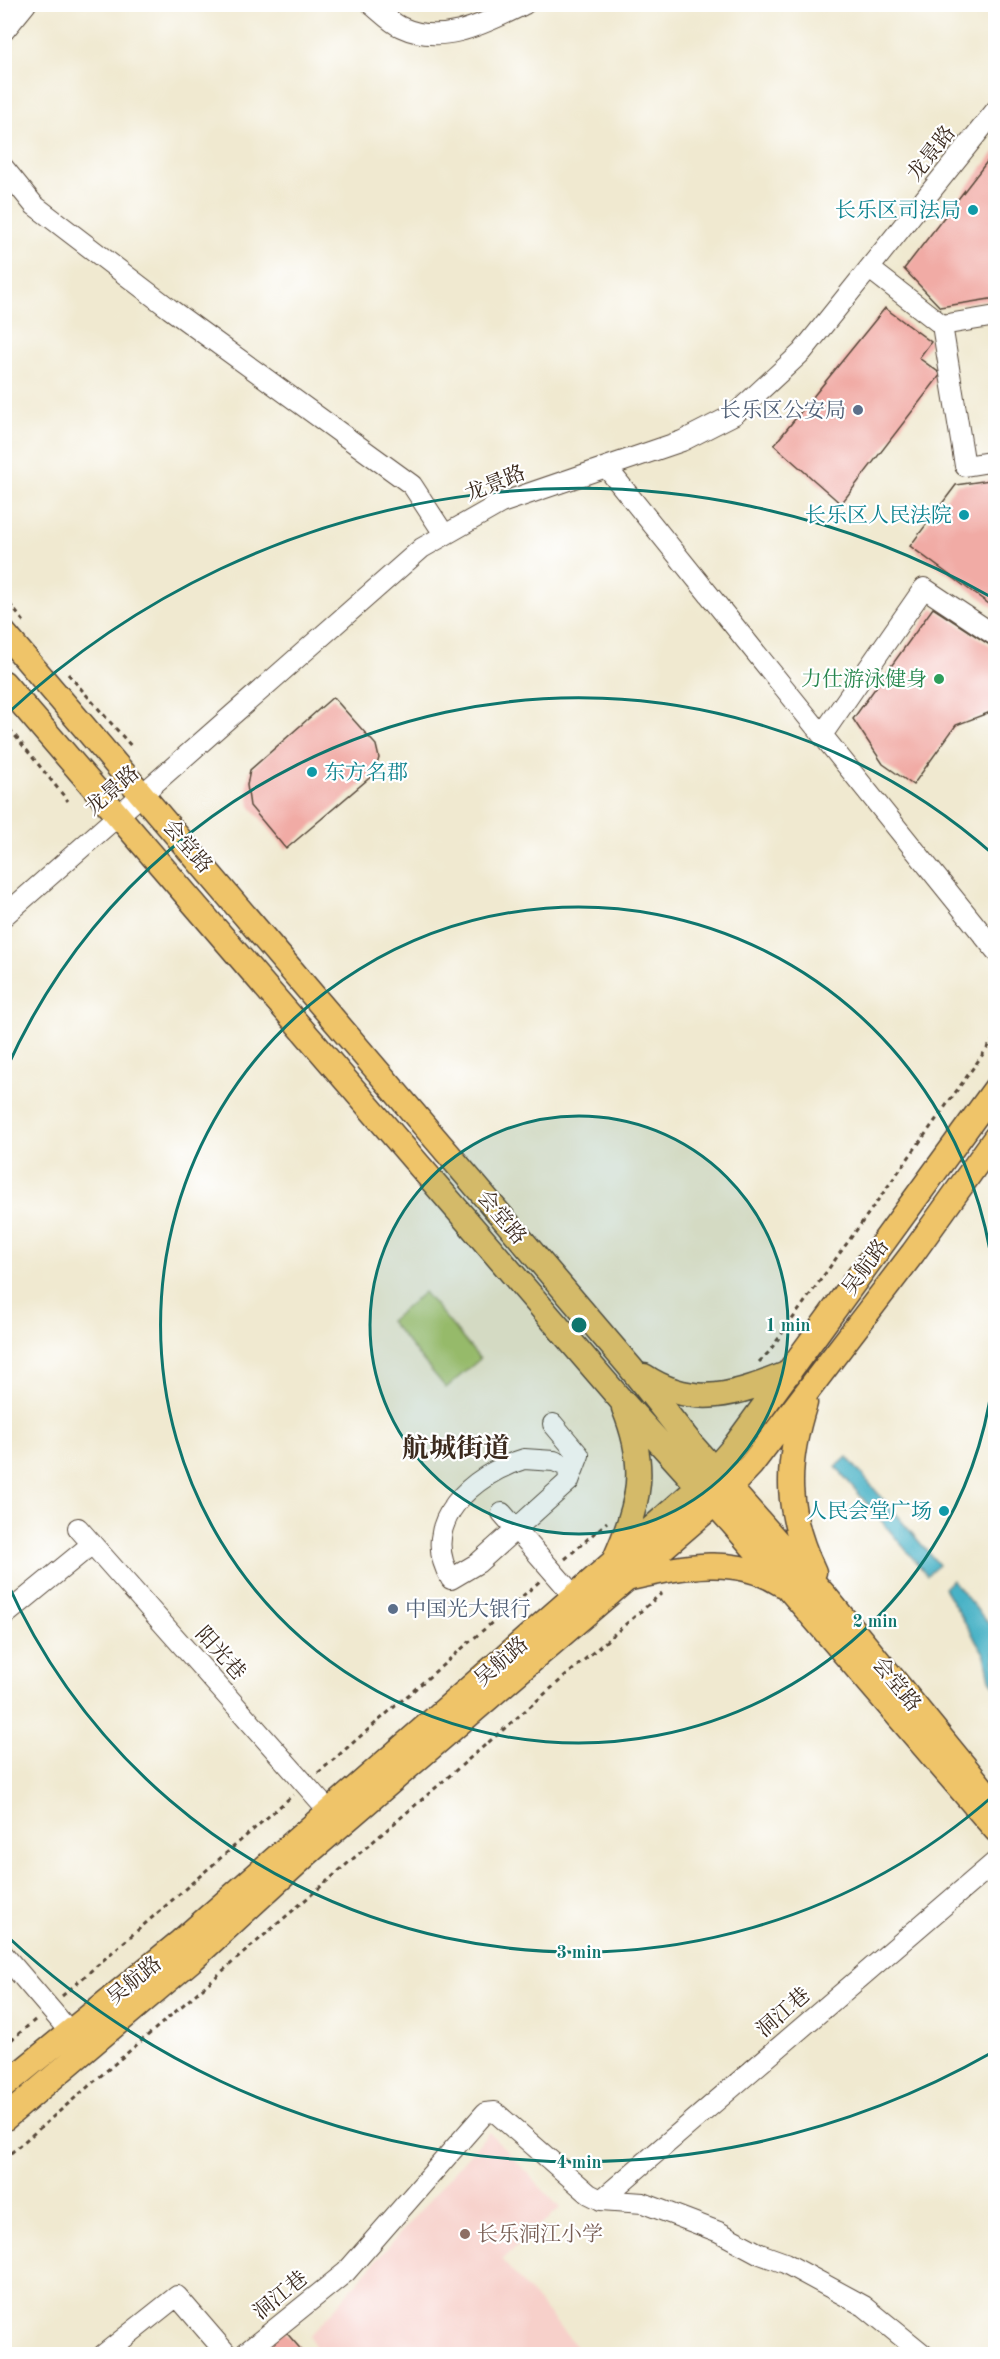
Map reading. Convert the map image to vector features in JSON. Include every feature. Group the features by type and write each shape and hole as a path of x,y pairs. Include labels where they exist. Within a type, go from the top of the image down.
{"main road":[{"name":"会堂路","path":"4,633 630,1367 691,1444 715,1487 794,1595 996,1830"},
{"name":"会堂路","path":"4,683 621,1400 715,1487 827,1598 995,1803"},
{"name":"吴航路","path":"715,1487 789,1372 996,1088"},
{"name":"吴航路","path":"4,2119 194,1958 715,1487 809,1389 913,1253 996,1137"},
{"path":"630,1367 674,1393 695,1396 738,1392 789,1372"},
{"path":"809,1389 792,1451 789,1472 790,1495 798,1535 827,1598"},
{"path":"621,1400 630,1422 640,1474 621,1571 719,1565 765,1575 794,1595"},
{"name":"吴航路","path":"4,2086 180,1942 328,1810 575,1597 621,1571"}],"street":[{"path":"4,31 26,4"},
{"path":"371,4 401,27 439,35 473,29 525,4"},
{"name":"龙景路","path":"4,916 422,548 501,503 682,441 735,414 802,352 996,110"},
{"path":"4,168 34,205 170,309 412,485 444,534"},
{"path":"870,269 942,325 965,466 996,461"},
{"path":"942,325 996,316"},
{"path":"607,468 996,951"},
{"path":"822,735 924,588 996,636"},
{"path":"553,1424 579,1455 569,1481 478,1563 451,1580 441,1559 440,1541 443,1526 461,1496 496,1469 524,1459 554,1461 568,1467 569,1481"},
{"path":"502,1513 575,1597"},
{"name":"阳光巷","path":"78,1528 328,1810"},
{"path":"4,1616 92,1545"},
{"name":"洞江巷","path":"244,2355 346,2272 485,2113 495,2112 565,2174 601,2200 996,1861"},
{"path":"4,1955 70,2032"},
{"path":"601,2200 643,2203 719,2232 864,2306 923,2355"},
{"path":"104,2355 177,2296 227,2355"}],"path":[{"path":"4,597 31,630"},
{"path":"61,666 132,747"},
{"path":"4,722 68,801"},
{"path":"756,1365 768,1353 996,1036"},
{"path":"4,2046 610,1519"},
{"path":"4,2159 666,1591"}],"shaded area":[{"name":"长乐洞江小学","path":"489,2132 560,2208 502,2260 583,2354 318,2354 310,2336"}],"green space":[{"path":"424,1292 480,1359 446,1388 390,1321"}],"water":[{"path":"847,1457 939,1565 927,1575 836,1467"},
{"path":"952,1580 995,1631 995,1687 990,1679 985,1655 944,1588"}],"building":[{"name":"长乐区司法局","path":"996,150 996,298 940,307 904,269"},
{"name":"长乐区公安局","path":"885,308 931,342 919,358 941,374 841,504 774,445"},
{"name":"长乐区人民法院","path":"996,479 996,609 910,546 956,485"},
{"name":"力仕游泳健身","path":"933,608 996,649 996,710 956,725 913,785 883,764 853,719"},
{"name":"东方名郡","path":"333,697 376,745 379,758 374,774 286,849 250,806 247,785 250,770"},
{"path":"284,2330 305,2354 255,2354"}],"place":[{"name":"长乐区司法局","path":"973,210"},
{"name":"长乐区公安局","path":"858,410"},
{"name":"长乐区人民法院","path":"964,515"},
{"name":"力仕游泳健身","path":"939,679"},
{"name":"东方名郡","path":"312,772"},
{"name":"人民会堂广场","path":"944,1511"},
{"name":"中国光大银行","path":"393,1609"},
{"name":"长乐洞江小学","path":"465,2234"}],"district":[{"name":"航城街道","path":"456,1448"}]}
